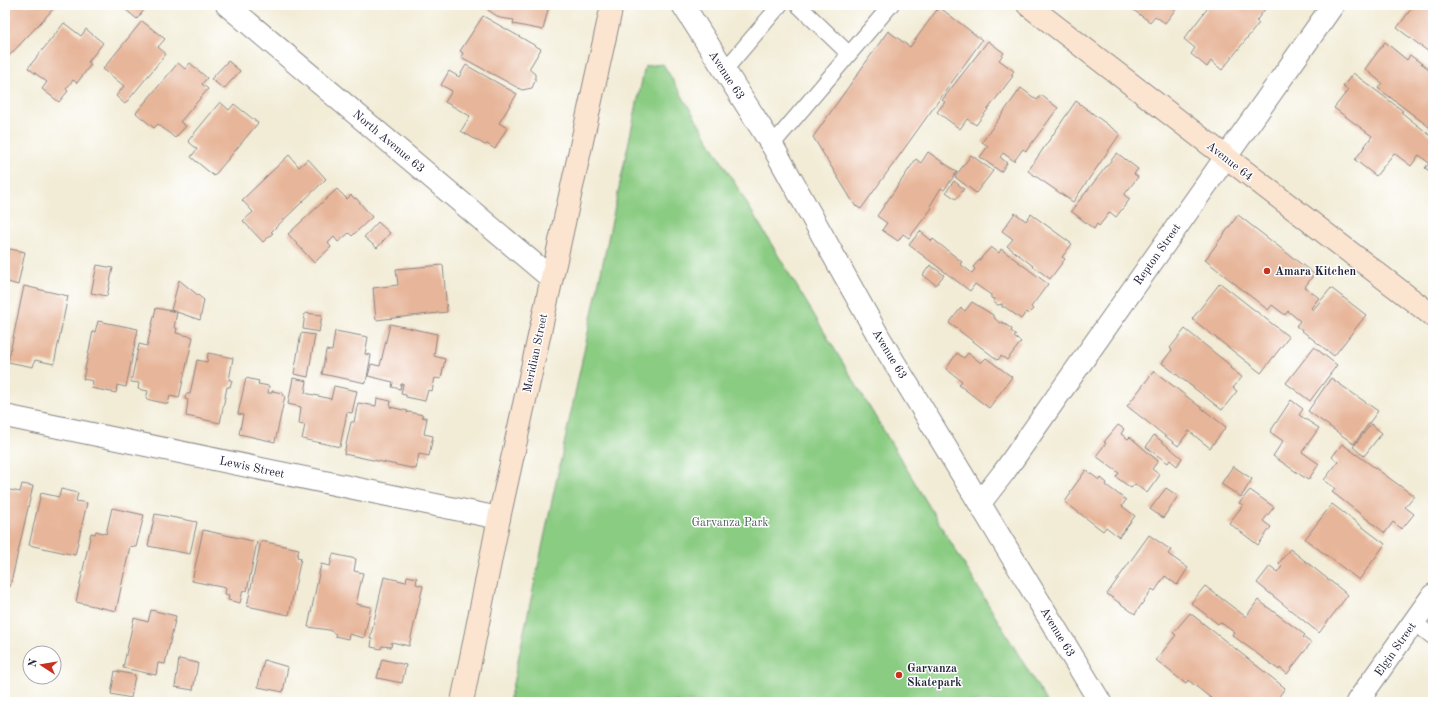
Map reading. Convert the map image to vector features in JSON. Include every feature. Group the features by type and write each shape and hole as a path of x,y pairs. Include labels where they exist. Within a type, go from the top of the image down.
{"street":[{"name":"North Avenue 63","path":"227,5 551,278"},
{"name":"Meridian Street","path":"462,702 499,518 612,5"},
{"name":"Avenue 63","path":"683,5 772,145 880,339 1100,702"},
{"name":"Avenue 64","path":"1028,5 1433,316"},
{"name":"Repton Street","path":"980,503 1004,472 1333,5"},
{"name":"Lewis Street","path":"5,416 499,518"},
{"name":"Elgin Street","path":"1357,702 1433,595"}],"lane":[{"path":"724,71 780,5"},
{"path":"798,5 849,54"},
{"path":"772,145 891,5"},
{"path":"1414,622 1433,637"}],"green space":[{"name":"Garvanza Park","path":"663,64 1047,702 509,702 645,66"}],"building":[{"path":"6,5 57,5 8,57 5,54"},
{"path":"128,5 148,5 137,19 125,9"},
{"path":"489,5 549,5 543,30 513,24 514,20 500,18 488,10"},
{"path":"1135,5 1179,5 1165,23 1155,16 1150,22 1132,9"},
{"path":"1210,5 1268,5 1256,21 1259,23 1222,70 1211,61 1207,67 1191,54 1195,48 1184,39"},
{"path":"1414,5 1433,5 1433,55 1397,28"},
{"path":"939,7 982,40 861,209 856,207 813,137 888,31 910,47"},
{"path":"483,16 541,49 529,69 535,74 535,81 532,88 522,90 461,57 463,53 460,51"},
{"path":"142,21 165,39 158,47 166,54 125,104 116,96 124,86 103,69"},
{"path":"64,23 81,36 86,29 103,43 88,62 91,64 77,83 73,80 66,89 68,91 59,102 42,89 47,82 28,68"},
{"path":"988,41 1004,53 999,60 1014,71 1011,75 1013,76 976,125 967,119 960,129 937,112 945,102 942,100"},
{"path":"1385,42 1407,60 1410,55 1433,72 1433,130 1378,88 1382,83 1365,69"},
{"path":"228,61 240,71 224,89 211,79"},
{"path":"178,63 185,69 190,63 207,78 202,84 208,89 180,122 186,126 175,138 158,124 154,128 136,113"},
{"path":"466,65 517,94 499,123 507,128 495,149 461,131 470,116 445,102 452,91 441,85 449,71 459,77"},
{"path":"1353,73 1403,111 1401,112 1431,136 1433,134 1433,174 1425,168 1429,163 1419,155 1411,166 1394,153 1376,176 1355,160 1372,136 1334,108 1348,90 1343,87"},
{"path":"1021,88 1037,100 1041,95 1058,108 1026,151 1023,149 1014,161 1003,153 1000,157 1007,163 1001,172 980,157 988,146 982,142"},
{"path":"1076,101 1120,134 1073,202 1028,171"},
{"path":"220,102 229,110 234,104 258,123 214,176 191,157 197,149 188,141"},
{"path":"928,152 957,172 944,190 941,188 930,206 932,208 909,238 903,234 898,241 882,230 887,223 877,216 916,159 921,163"},
{"path":"1117,153 1138,169 1134,174 1138,177 1124,195 1130,199 1116,217 1110,212 1099,226 1097,224 1094,229 1071,211"},
{"path":"289,155 299,167 308,159 326,179 271,232 273,233 263,242 243,221 253,212 242,200"},
{"path":"971,155 993,171 976,193 955,177"},
{"path":"954,181 964,189 956,199 946,192"},
{"path":"337,189 347,199 351,195 355,199 356,198 372,217 352,236 349,233 338,242 334,237 328,243 331,247 314,263 288,234"},
{"path":"1015,213 1026,221 1031,214 1072,244 1062,257 1065,259 1050,279 1007,246 1013,239 1002,231"},
{"path":"1238,215 1314,274 1305,287 1319,298 1311,308 1313,310 1331,288 1366,315 1334,356 1296,326 1300,321 1288,311 1285,315 1272,305 1268,310 1205,260"},
{"path":"378,222 390,233 377,248 364,237"},
{"path":"920,231 932,241 933,239 962,262 960,264 972,273 975,269 973,267 991,247 999,253 1001,249 1048,284 1031,307 1033,309 1028,314 1026,312 1021,319 1005,307 1002,307 1002,304 998,305 993,302 995,299 991,298 991,295 975,284 970,291 909,245"},
{"path":"5,248 25,252 18,285 5,281"},
{"path":"97,265 113,268 107,296 91,293"},
{"path":"443,265 447,312 376,320 373,288 398,285 396,269"},
{"path":"930,265 944,275 936,285 923,275"},
{"path":"179,280 204,300 200,320 171,310"},
{"path":"1220,283 1289,337 1261,373 1192,319"},
{"path":"24,286 68,296 54,364 35,360 33,367 8,362"},
{"path":"972,302 993,315 993,317 1000,323 1002,322 1012,329 1011,331 1016,335 1014,337 1021,342 1007,360 1001,356 998,360 949,323 961,308 965,311"},
{"path":"156,308 177,312 174,328 177,328 176,333 193,337 179,398 170,396 168,404 146,399 148,391 138,389 139,383 131,382 139,344 147,346"},
{"path":"305,313 322,315 319,332 303,329"},
{"path":"98,321 138,329 126,387 117,385 116,393 91,388 93,381 83,379 93,331 95,332"},
{"path":"390,324 437,334 434,356 445,359 441,379 435,378 432,391 428,390 425,401 406,397 406,395 401,394 403,384 401,384 400,389 392,387 393,382 368,376 371,364 380,366"},
{"path":"1185,329 1231,366 1230,368 1242,377 1233,388 1237,391 1222,410 1162,363 1172,350 1170,348"},
{"path":"335,331 368,337 365,354 371,355 366,383 322,374 326,350 332,351"},
{"path":"301,333 315,335 308,377 294,374"},
{"path":"1314,347 1337,365 1310,401 1286,383"},
{"path":"208,353 233,358 229,380 232,380 230,387 227,387 220,423 186,416 188,400 185,399 186,394 190,394 197,360 207,362"},
{"path":"957,353 964,358 968,353 981,363 986,358 1012,377 989,408 959,385 962,381 946,369"},
{"path":"1154,371 1226,427 1210,448 1189,431 1178,446 1127,406"},
{"path":"246,378 259,381 258,384 269,386 268,393 272,393 272,391 283,393 282,395 285,396 275,442 239,434 243,415 238,414"},
{"path":"293,378 307,381 305,393 331,399 334,386 357,391 352,413 347,412 340,447 302,439 305,425 299,424 301,407 288,404"},
{"path":"1331,378 1378,411 1354,444 1308,411"},
{"path":"377,398 391,401 390,407 408,411 407,413 409,412 423,415 422,417 427,418 424,434 433,436 429,456 419,454 416,469 344,454 351,422 354,422 358,403 376,406"},
{"path":"1291,400 1303,409 1299,415 1319,428 1302,452 1319,464 1308,480 1273,456 1283,441 1270,432"},
{"path":"1371,424 1382,433 1364,456 1353,447"},
{"path":"1118,425 1124,429 1121,434 1128,439 1130,437 1158,461 1152,469 1160,475 1147,493 1135,484 1131,488 1116,477 1119,473 1096,456 1106,443 1104,442"},
{"path":"1154,435 1182,458 1177,466 1170,460 1168,463 1146,447"},
{"path":"1342,444 1414,496 1405,507 1414,514 1402,529 1393,522 1385,533 1332,492 1335,488 1324,480 1338,462 1332,457"},
{"path":"1233,466 1252,479 1241,497 1221,484"},
{"path":"1086,470 1099,480 1101,478 1107,483 1106,485 1126,500 1122,506 1135,516 1119,537 1106,527 1103,531 1065,502 1071,493 1070,492"},
{"path":"22,484 33,486 10,587 5,586 5,489 20,492"},
{"path":"1166,488 1178,496 1163,518 1150,509"},
{"path":"61,489 78,493 76,501 87,503 75,555 29,545 41,493 59,497"},
{"path":"1250,490 1274,507 1263,521 1271,527 1258,545 1229,523 1243,505 1239,503"},
{"path":"1332,504 1385,544 1359,580 1305,539"},
{"path":"112,508 144,515 136,547 130,546 116,611 76,602 91,533 95,534 96,531 106,534"},
{"path":"155,514 197,522 190,554 148,546"},
{"path":"203,530 257,542 247,591 243,590 240,603 228,600 229,595 225,594 226,588 192,581"},
{"path":"1149,535 1171,550 1168,554 1188,568 1177,585 1165,576 1155,591 1152,589 1135,614 1107,594"},
{"path":"261,541 299,549 297,557 301,558 289,615 247,606"},
{"path":"1290,549 1348,595 1319,633 1257,583 1270,566 1278,572 1282,566 1279,563"},
{"path":"333,554 356,559 354,571 363,573 356,604 371,607 364,638 349,634 348,639 335,636 336,634 329,630 308,627 321,564 330,566"},
{"path":"407,576 417,578 416,584 423,586 409,646 392,642 391,647 382,646 381,649 371,647 372,639 370,639 384,577 406,582"},
{"path":"1205,586 1246,617 1258,600 1305,635 1303,637 1311,643 1287,674 1280,668 1279,670 1232,635 1234,632 1220,622 1218,624 1191,603"},
{"path":"151,610 176,616 165,664 158,663 156,675 123,668 134,618 148,622"},
{"path":"1190,613 1285,688 1275,702 1216,702 1188,680 1186,684 1156,660 1176,635 1173,633"},
{"path":"179,659 198,663 193,690 175,687"},
{"path":"382,659 406,665 402,683 377,678"},
{"path":"264,660 288,667 283,692 258,687"},
{"path":"115,671 135,675 131,698 111,694"}],"place":[{"name":"Amara Kitchen","path":"1267,271"},
{"name":"Garvanza Skatepark","path":"899,675"}]}
